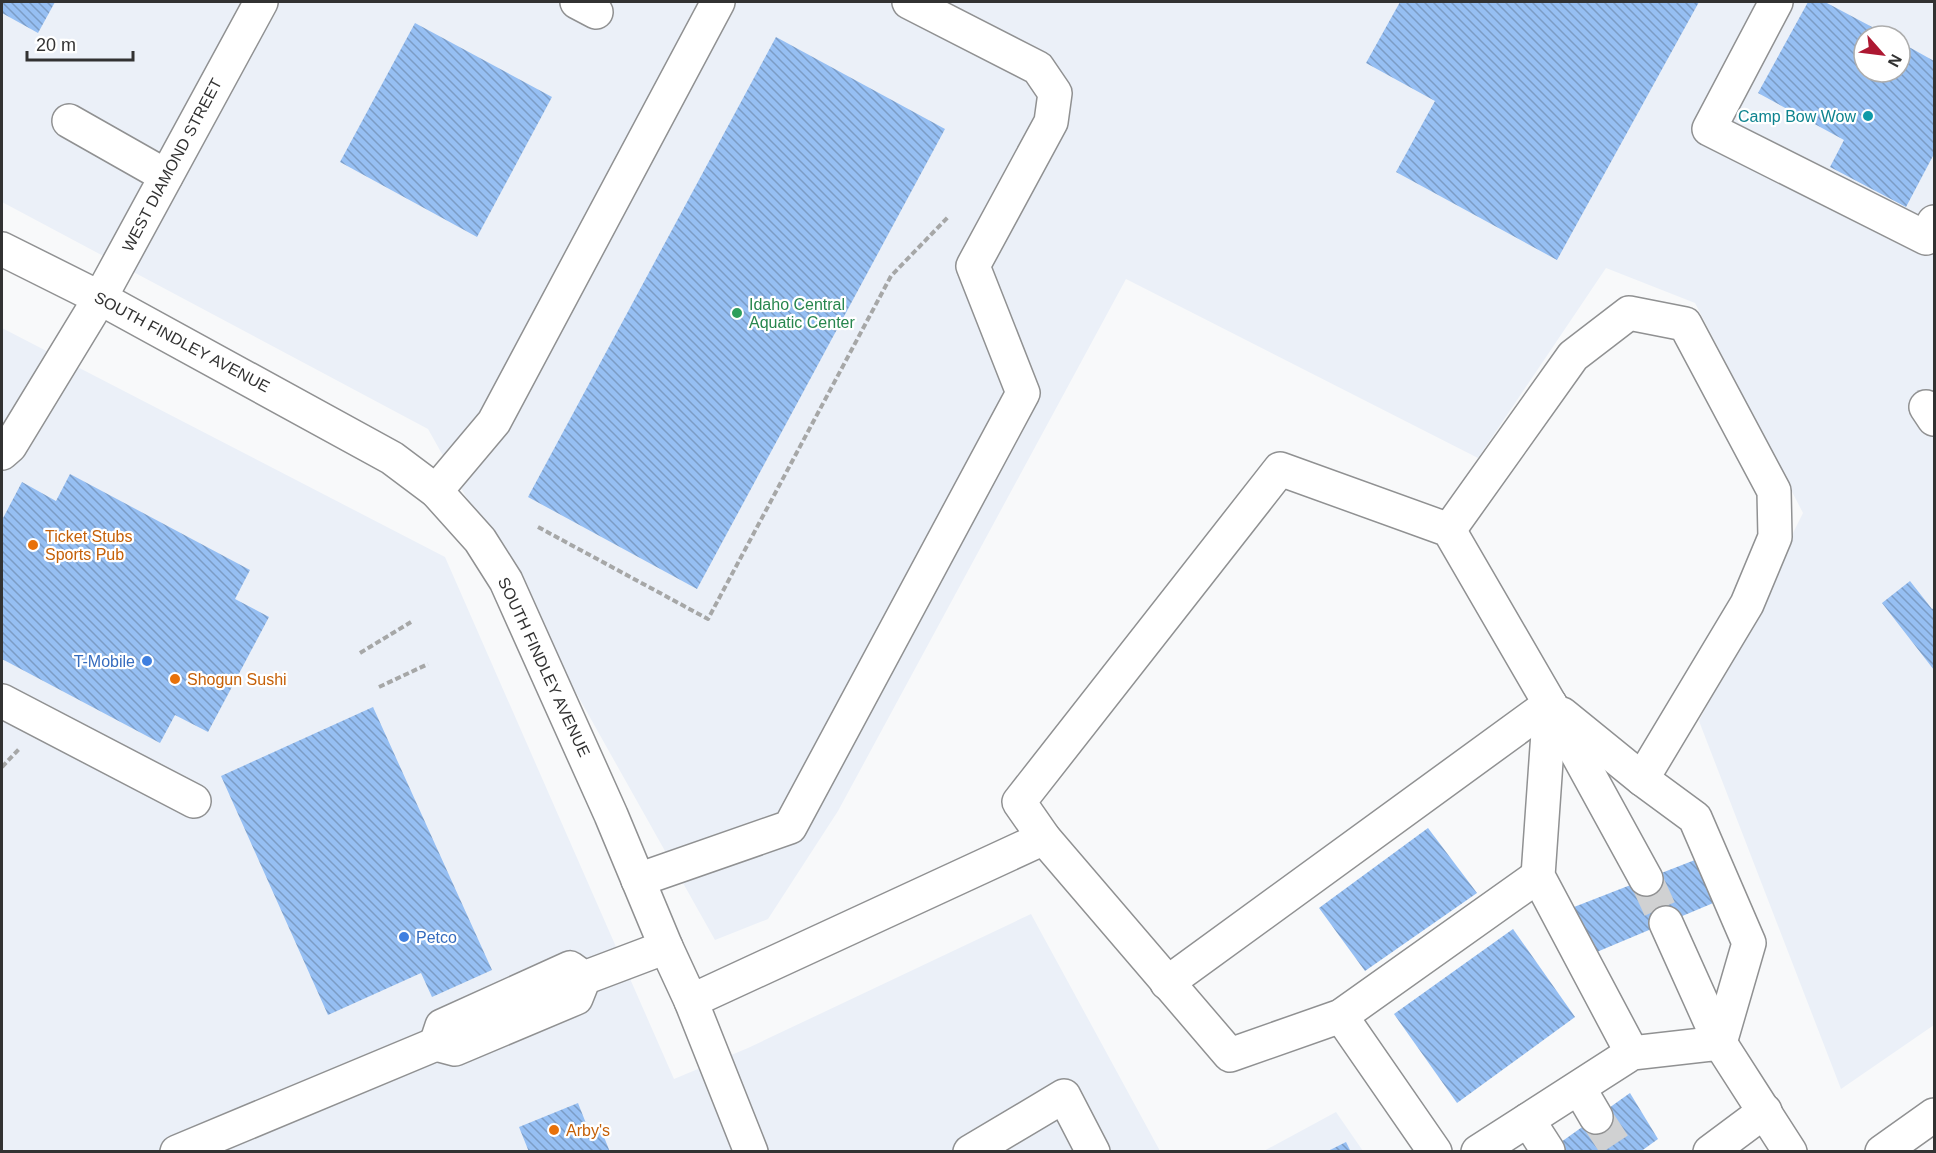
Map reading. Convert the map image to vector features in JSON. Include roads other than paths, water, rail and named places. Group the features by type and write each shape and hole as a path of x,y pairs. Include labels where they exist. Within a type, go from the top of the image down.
{"street":[{"name":"WEST DIAMOND STREET","path":"2,453 10,446 100,298 261,2"},
{"path":"436,491 494,422 718,2"},
{"path":"638,880 790,827 1023,393 973,266 1051,123 1055,93 1038,68 909,2"},
{"path":"1776,2 1709,129 1926,238 1935,222"},
{"path":"69,121 166,176"},
{"name":"SOUTH FINDLEY AVENUE","path":"2,249 100,298 368,443 436,491 480,540 506,581 607,804 666,947 691,1001 751,1152"},
{"path":"1449,530 1573,356 1629,313 1685,324 1774,491 1775,537 1748,604 1642,779"},
{"path":"1538,876 1341,1016 1230,1055 1044,838 1019,802 1280,469 1449,530 1550,704 1646,879"},
{"path":"2,701 194,801"},
{"path":"1550,704 1642,779 1695,818 1749,944 1720,1043"},
{"path":"1550,704 1538,876 1632,1053"},
{"path":"1167,983 1550,704"},
{"path":"691,1001 1044,838"},
{"path":"1666,923 1720,1043 1766,1111 1790,1152"},
{"path":"177,1152 436,1044 442,1026 570,968 584,978 666,947"},
{"path":"1341,1016 1435,1152"},
{"path":"1478,1152 1632,1053 1720,1043"},
{"path":"1579,1088 1596,1117"},
{"path":"970,1152 1064,1096 1093,1152"},
{"path":"1710,1152 1766,1111"},
{"path":"1882,1152 1935,1115"},
{"path":"1528,1120 1548,1151"}],"tunnel":[{"path":"1646,879 1666,923"},
{"path":"1596,1117 1619,1152"}],"place":[{"name":"Camp Bow Wow","path":"1868,116"},
{"name":"Idaho Central Aquatic Center","path":"737,313"},
{"name":"Ticket Stubs Sports Pub","path":"33,545"},
{"name":"T-Mobile","path":"147,661"},
{"name":"Shogun Sushi","path":"175,679"},
{"name":"Petco","path":"404,937"},
{"name":"Arby's","path":"554,1130"}]}
